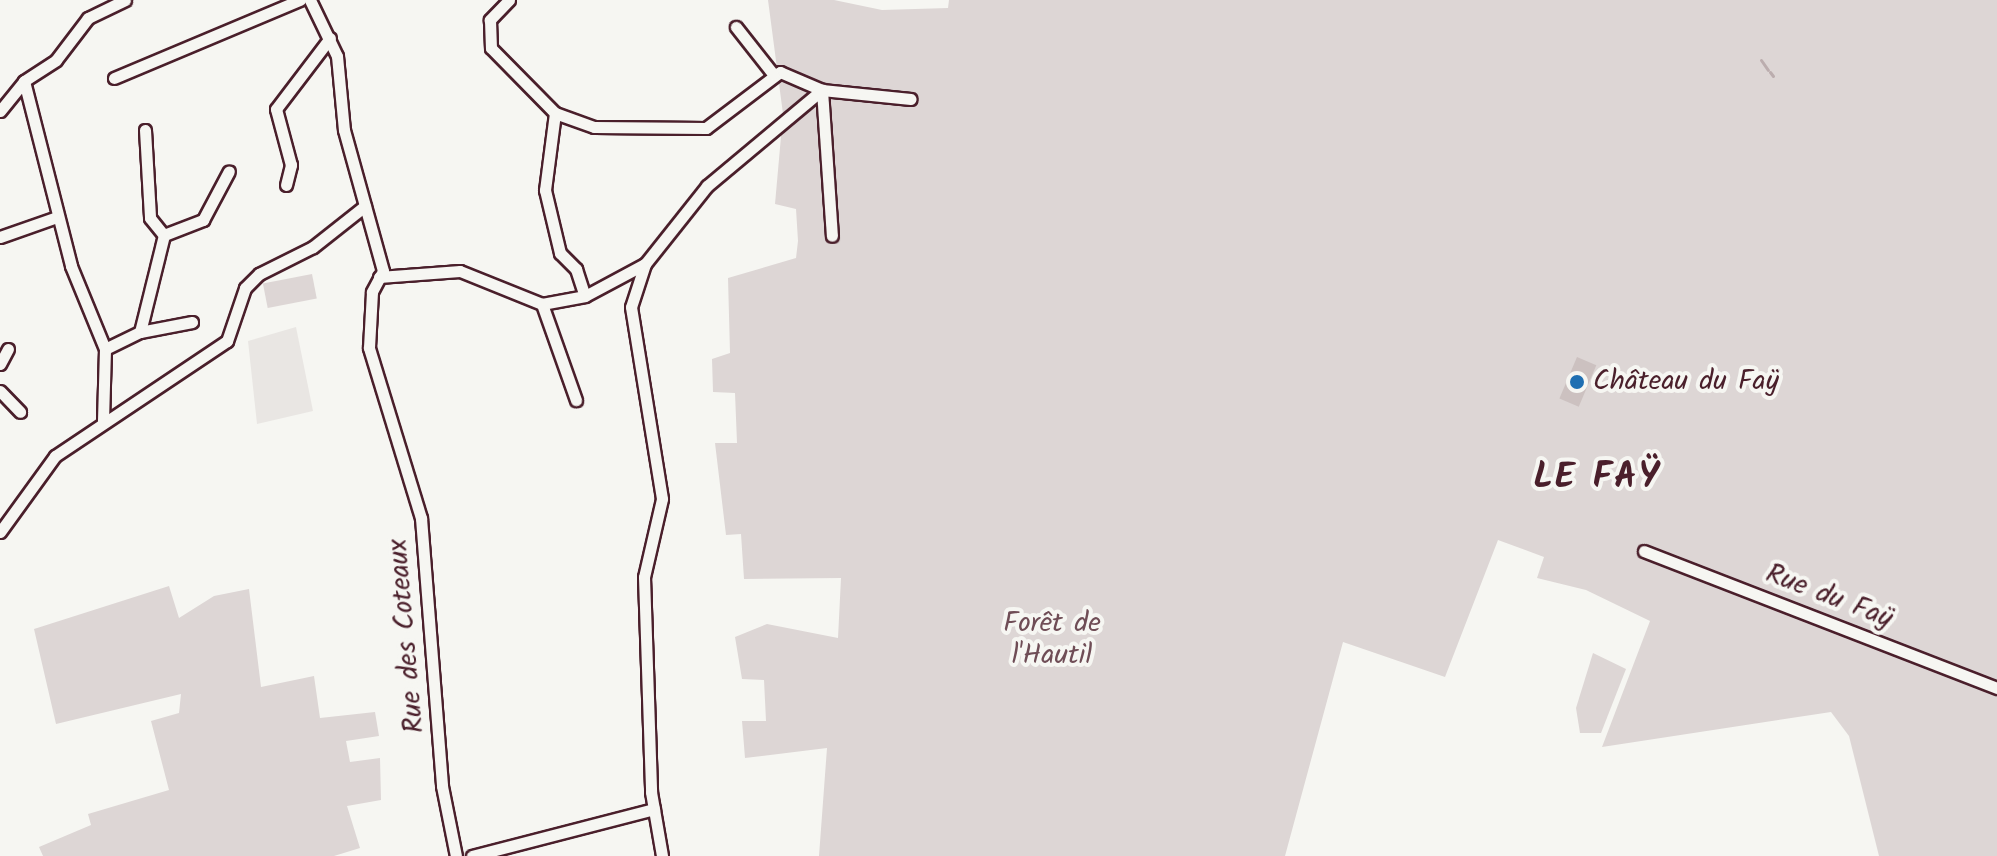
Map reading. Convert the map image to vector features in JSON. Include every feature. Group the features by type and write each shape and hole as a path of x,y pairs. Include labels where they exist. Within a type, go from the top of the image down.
{"street":[{"path":"0,111 24,81 56,60 88,18 125,0"},
{"path":"114,78 300,0"},
{"name":"Rue des Coteaux","path":"310,0 330,38 376,248 379,277 369,348 421,518 442,786 456,856"},
{"path":"509,0 490,20 491,48 555,113 611,130 706,128 773,74 799,76 822,90 911,99"},
{"path":"736,27 773,74"},
{"path":"286,185 291,165 276,109 330,38"},
{"path":"24,81 71,266 105,349 103,422"},
{"path":"822,90 832,236"},
{"path":"662,856 654,809 644,577 662,499 631,307 645,264 707,186 822,90"},
{"path":"555,113 551,131 548,202 560,253 576,269 585,296"},
{"path":"145,130 150,218 164,235"},
{"path":"164,235 203,220 229,171"},
{"path":"0,532 44,467 103,422 227,341 252,281 365,206"},
{"path":"0,237 57,217"},
{"path":"140,332 164,235"},
{"path":"379,277 460,271 542,304 585,296 645,264"},
{"path":"542,304 576,400"},
{"path":"105,349 140,332 192,322"},
{"path":"0,364 8,349"},
{"path":"0,391 20,412"},
{"name":"Rue du Faÿ","path":"1644,551 1997,688"},
{"path":"472,856 654,809"}],"shaded area":[{"path":"296,327 313,411 257,424 248,341"}],"green space":[{"name":"Forêt de l'Hautil","path":"768,0 834,0 882,10 948,8 949,0 1997,0 1997,856 1879,856 1849,736 1831,712 1602,747 1650,621 1586,590 1537,578 1544,557 1498,540 1445,677 1343,642 1285,856 819,856 827,748 745,758 742,721 766,721 764,680 742,679 735,637 767,624 838,638 841,578 744,579 741,534 726,535 715,443 737,443 735,393 713,392 712,359 730,353 728,278 796,258 796,209 775,204 783,114"},
{"path":"312,274 317,299 268,308 263,284"},
{"path":"169,586 179,618 214,596 249,589 261,687 314,676 320,718 375,712 379,736 346,741 350,762 380,758 381,800 347,806 360,848 334,856 43,856 39,847 91,825 88,814 169,790 151,721 179,713 181,694 56,724 34,629"},
{"path":"1593,653 1626,669 1601,733 1580,733 1576,708"}],"building":[{"name":"Château du Faÿ","path":"1577,357 1596,365 1579,407 1559,398"}],"waterway":[{"path":"1761,60 1768,70"},
{"path":"1770,72 1773,76"}],"place":[{"name":"Château du Faÿ","path":"1577,382"}],"district":[{"name":"LE FAŸ","path":"1597,478"}]}
